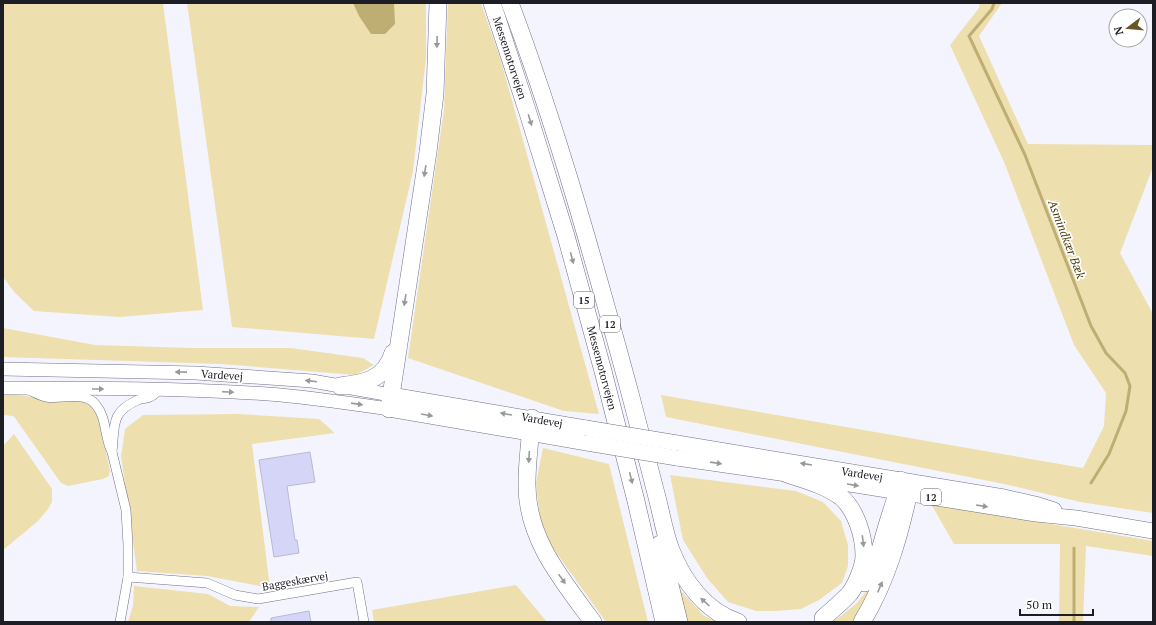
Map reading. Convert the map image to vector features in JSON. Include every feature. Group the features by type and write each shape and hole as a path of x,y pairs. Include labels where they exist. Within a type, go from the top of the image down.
{"highway":[{"path":"390,402 428,152 435,94 438,3"},
{"name":"Messemotorvejen","path":"492,3 528,112 566,236 632,485 667,601 679,622"},
{"name":"Messemotorvejen","path":"509,3 624,400 667,601 664,622"},
{"name":"12","path":"509,3 531,59 583,225 631,397 671,550 687,581 704,602 729,619 738,622"},
{"path":"340,386 359,384 373,379 382,372 390,362 402,324"},
{"path":"531,426 527,483 529,507 533,526 543,550 593,622"},
{"path":"787,474 822,486 841,498 855,516 862,535 864,557 860,573 851,592 816,620"},
{"path":"816,620 841,608 859,591 872,573 905,487"},
{"path":"862,622 872,606 889,566 905,487"}],"main road":[{"name":"Vardevej","path":"390,402 905,487 1036,514 1076,518 1153,531"},
{"name":"Vardevej","path":"677,450 787,474 905,487"}],"street":[{"path":"3,361 112,365 122,372"},
{"name":"Vardevej","path":"3,370 196,373 312,381 340,386 390,402"},
{"name":"Vardevej","path":"3,388 160,389 268,394 325,400 390,402"},
{"path":"26,388 46,397 81,396 96,404 102,416 108,445 112,452 126,510 128,577 120,622"},
{"path":"112,452 114,427 116,418 120,412 126,406 140,399 150,397 160,389"},
{"name":"Baggeskærvej","path":"128,577 207,583 235,595 258,599 357,582 364,622"}],"shaded area":[{"path":"3,3 163,3 203,310 119,317 34,311 15,293 3,277"},
{"path":"187,3 426,3 426,58 413,171 374,339 232,327"},
{"path":"353,3 394,3 395,24 385,34 371,34 359,16"},
{"path":"448,3 481,3 501,61 599,414 564,411 408,358 444,110"},
{"path":"980,3 1002,3 979,36 1028,144 1153,145 1153,167 1120,253 1153,314 1153,513 1080,502 1004,484 666,417 661,395 1083,468 1104,426 1106,393 1074,345 1004,162 950,45 979,8"},
{"path":"3,328 95,345 192,348 291,348 363,358 374,365 355,375 221,364 3,357"},
{"path":"3,395 76,400 90,405 95,409 99,418 110,471 109,476 103,479 68,486 61,483 15,418 13,416 3,415"},
{"path":"238,414 319,419 335,433 252,444 270,588 207,576 137,571 121,456 125,429 143,415"},
{"path":"14,434 52,489 52,502 38,521 3,550 3,446"},
{"path":"543,448 609,464 648,622 606,622 550,544 540,518 536,483"},
{"path":"670,475 796,491 823,502 841,521 848,545 848,566 842,583 819,600 801,609 756,611 728,602 707,578 683,540"},
{"path":"931,504 1153,541 1153,556 1086,546 1083,622 1059,622 1060,544 954,544"},
{"path":"875,580 855,622 832,622 857,603"},
{"path":"516,585 547,622 374,622 372,610"},
{"path":"134,586 208,594 230,606 259,607 249,622 128,622 133,606"},
{"path":"680,590 703,615 716,622 687,622"}],"building":[{"path":"310,452 315,482 287,486 295,540 297,540 299,553 274,557 259,460"},
{"path":"309,611 311,622 271,622 271,618"}],"waterway":[{"name":"Asmindkær Bæk","path":"994,3 992,9 969,36 1025,155 1091,326 1106,353 1125,373 1130,386 1126,411 1109,454 1091,483"},
{"name":"Asmindkær Bæk","path":"1074,548 1074,622"}]}
